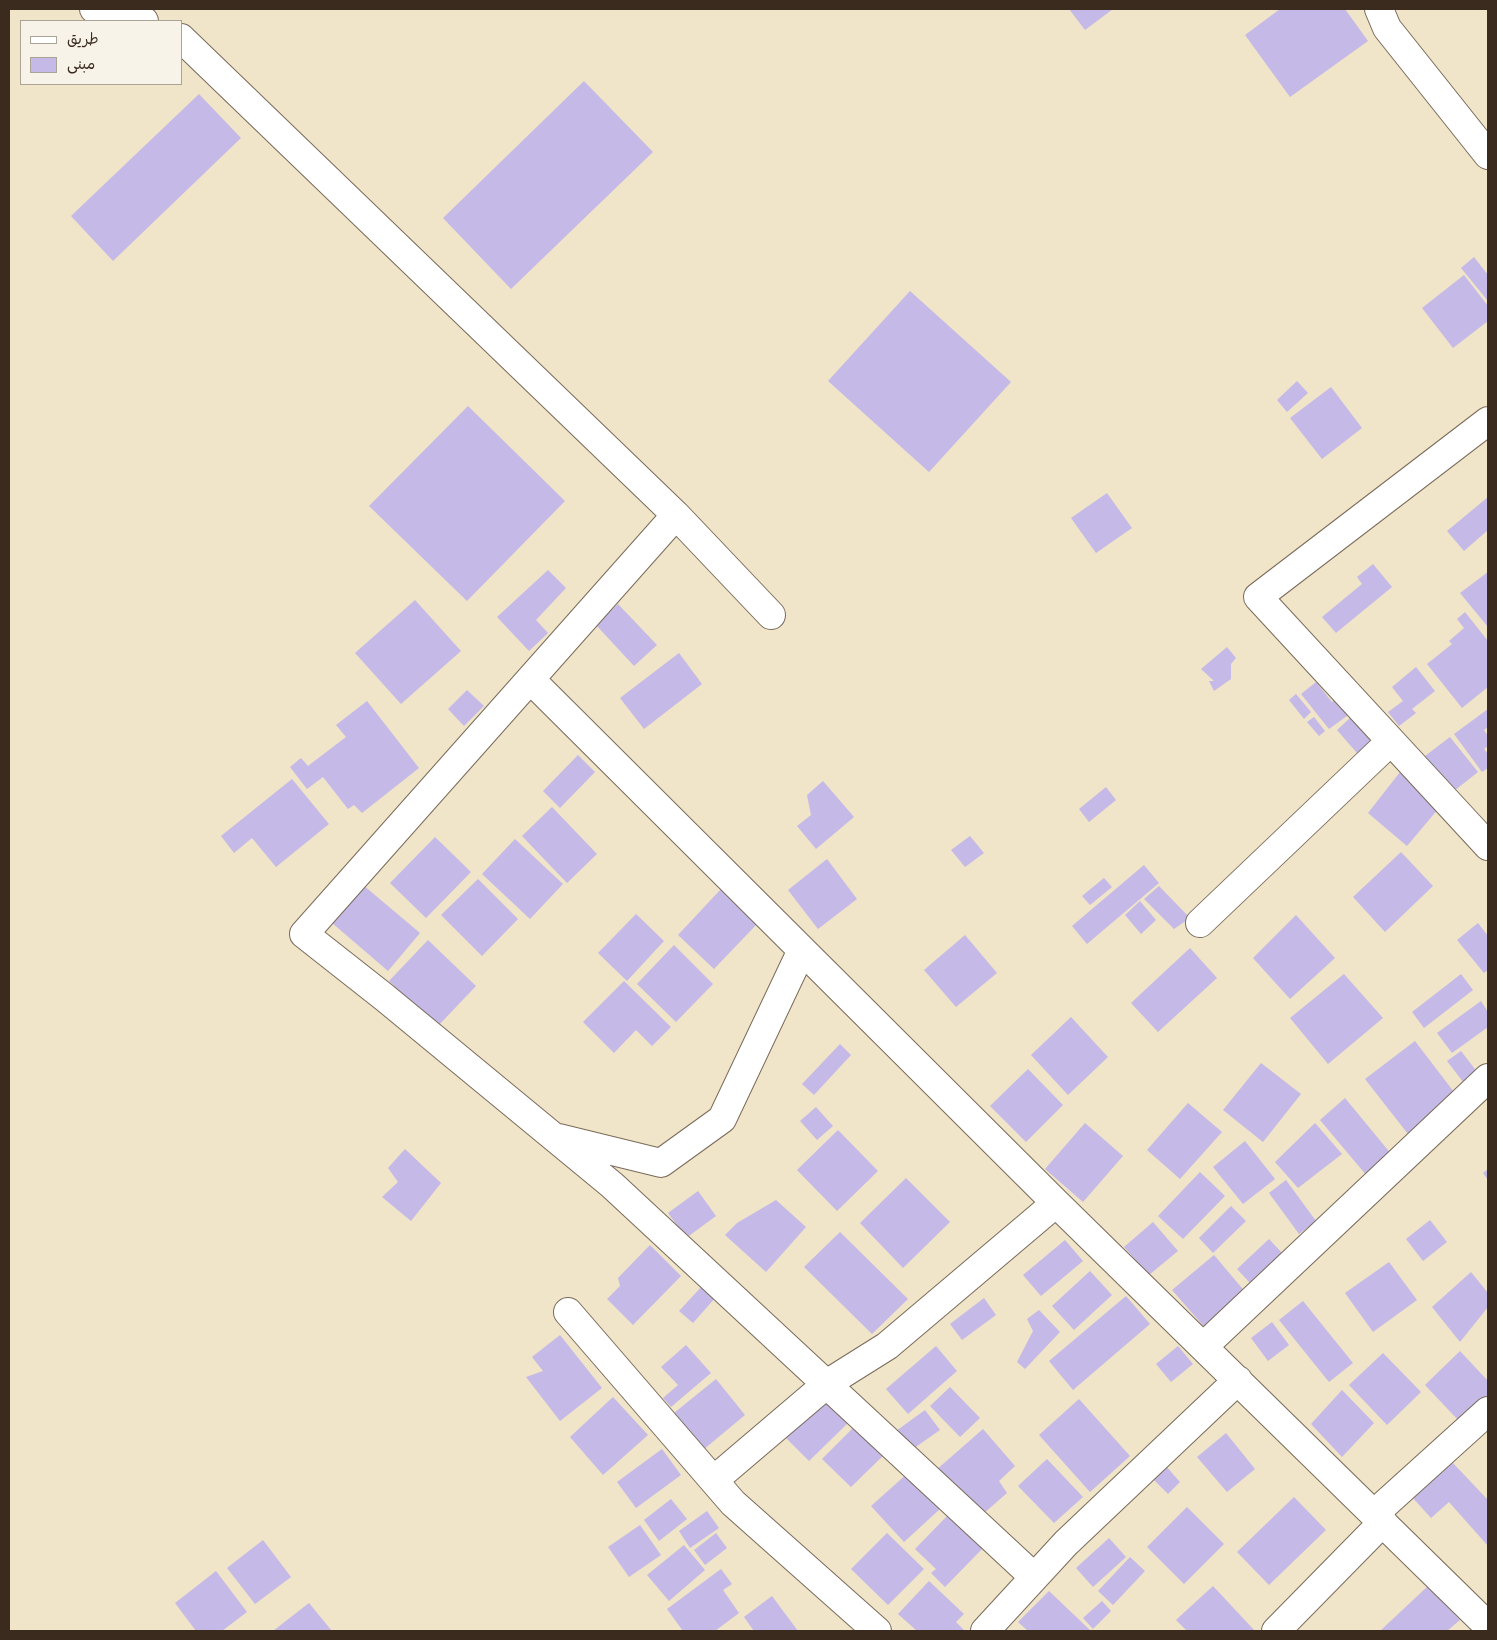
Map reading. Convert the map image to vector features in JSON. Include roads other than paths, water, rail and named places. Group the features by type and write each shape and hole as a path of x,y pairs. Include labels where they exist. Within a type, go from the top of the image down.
{"street":[{"path":"94,9 140,20"},
{"path":"1379,9 1387,28 1488,155"},
{"path":"182,39 676,515 772,615"},
{"path":"1488,421 1258,597 1488,846"},
{"path":"676,515 304,934 612,1185 1034,1577"},
{"path":"531,680 1056,1203 1488,1626"},
{"path":"1200,923 1391,741"},
{"path":"552,1136 661,1163 722,1119 802,950"},
{"path":"1204,1346 1488,1078"},
{"path":"714,1480 828,1384 887,1346 1056,1203"},
{"path":"568,1312 733,1503 877,1631"},
{"path":"985,1631 1066,1543 1238,1380"},
{"path":"1276,1631 1378,1518 1488,1412"}]}
